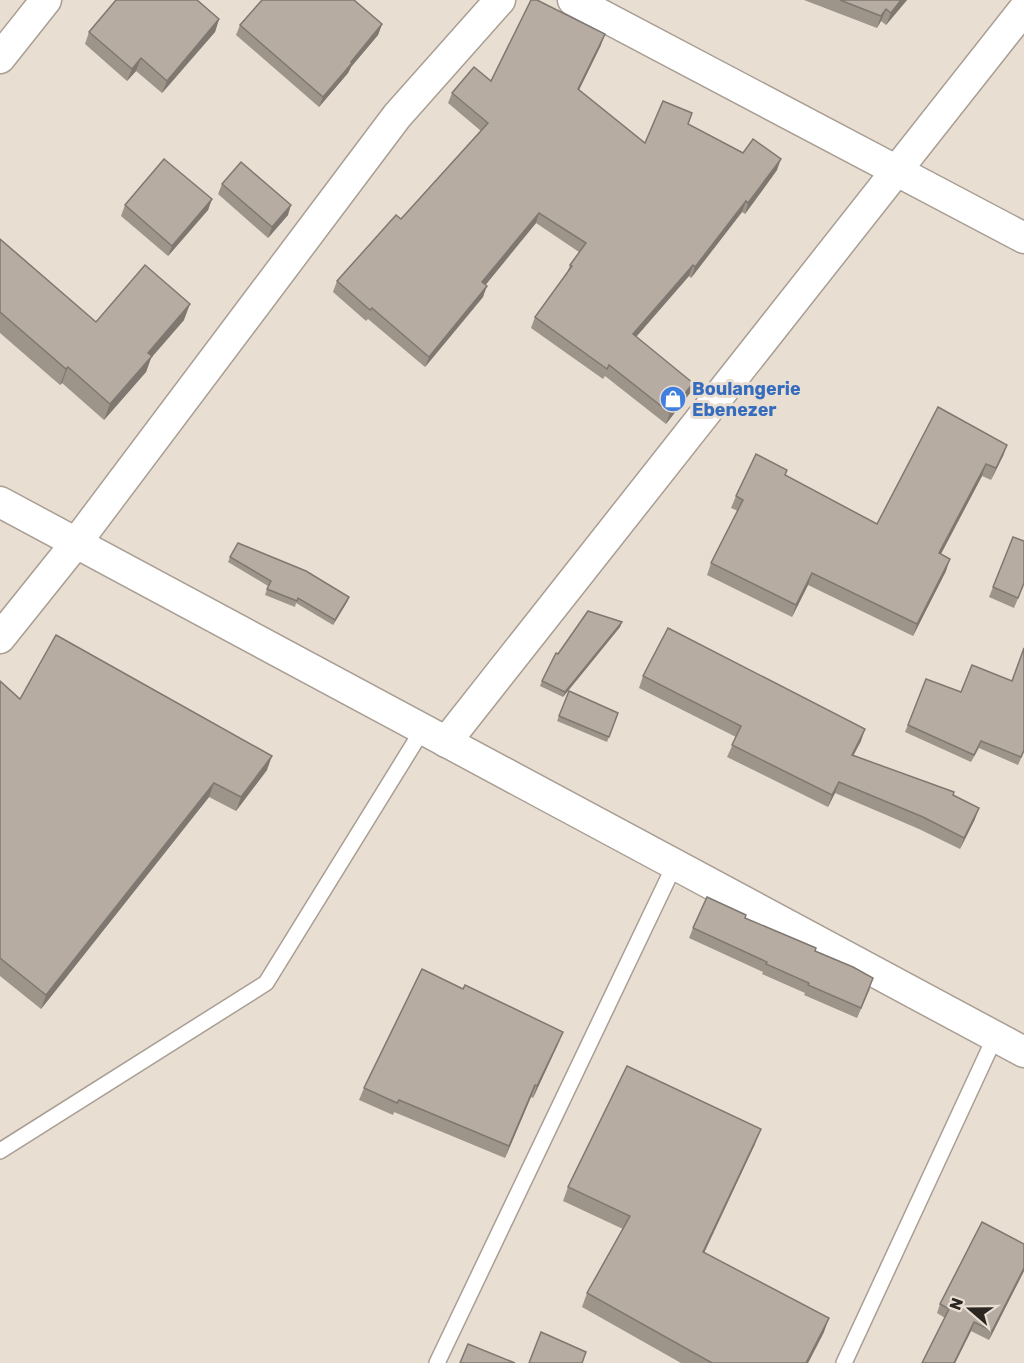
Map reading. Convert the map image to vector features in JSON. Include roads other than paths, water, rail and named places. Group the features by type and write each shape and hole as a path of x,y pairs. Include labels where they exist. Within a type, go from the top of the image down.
{"street":[{"path":"0,58 46,0"},
{"path":"0,638 76,543 397,116 500,0"},
{"path":"573,0 1024,238"},
{"path":"435,735 897,171 1024,9"},
{"path":"0,502 1024,1052"}],"lane":[{"path":"0,1151 266,983 435,735"},
{"path":"437,1363 675,864"},
{"path":"844,1363 995,1037"}],"place":[{"name":"Boulangerie Ebenezer","path":"673,399"}]}
